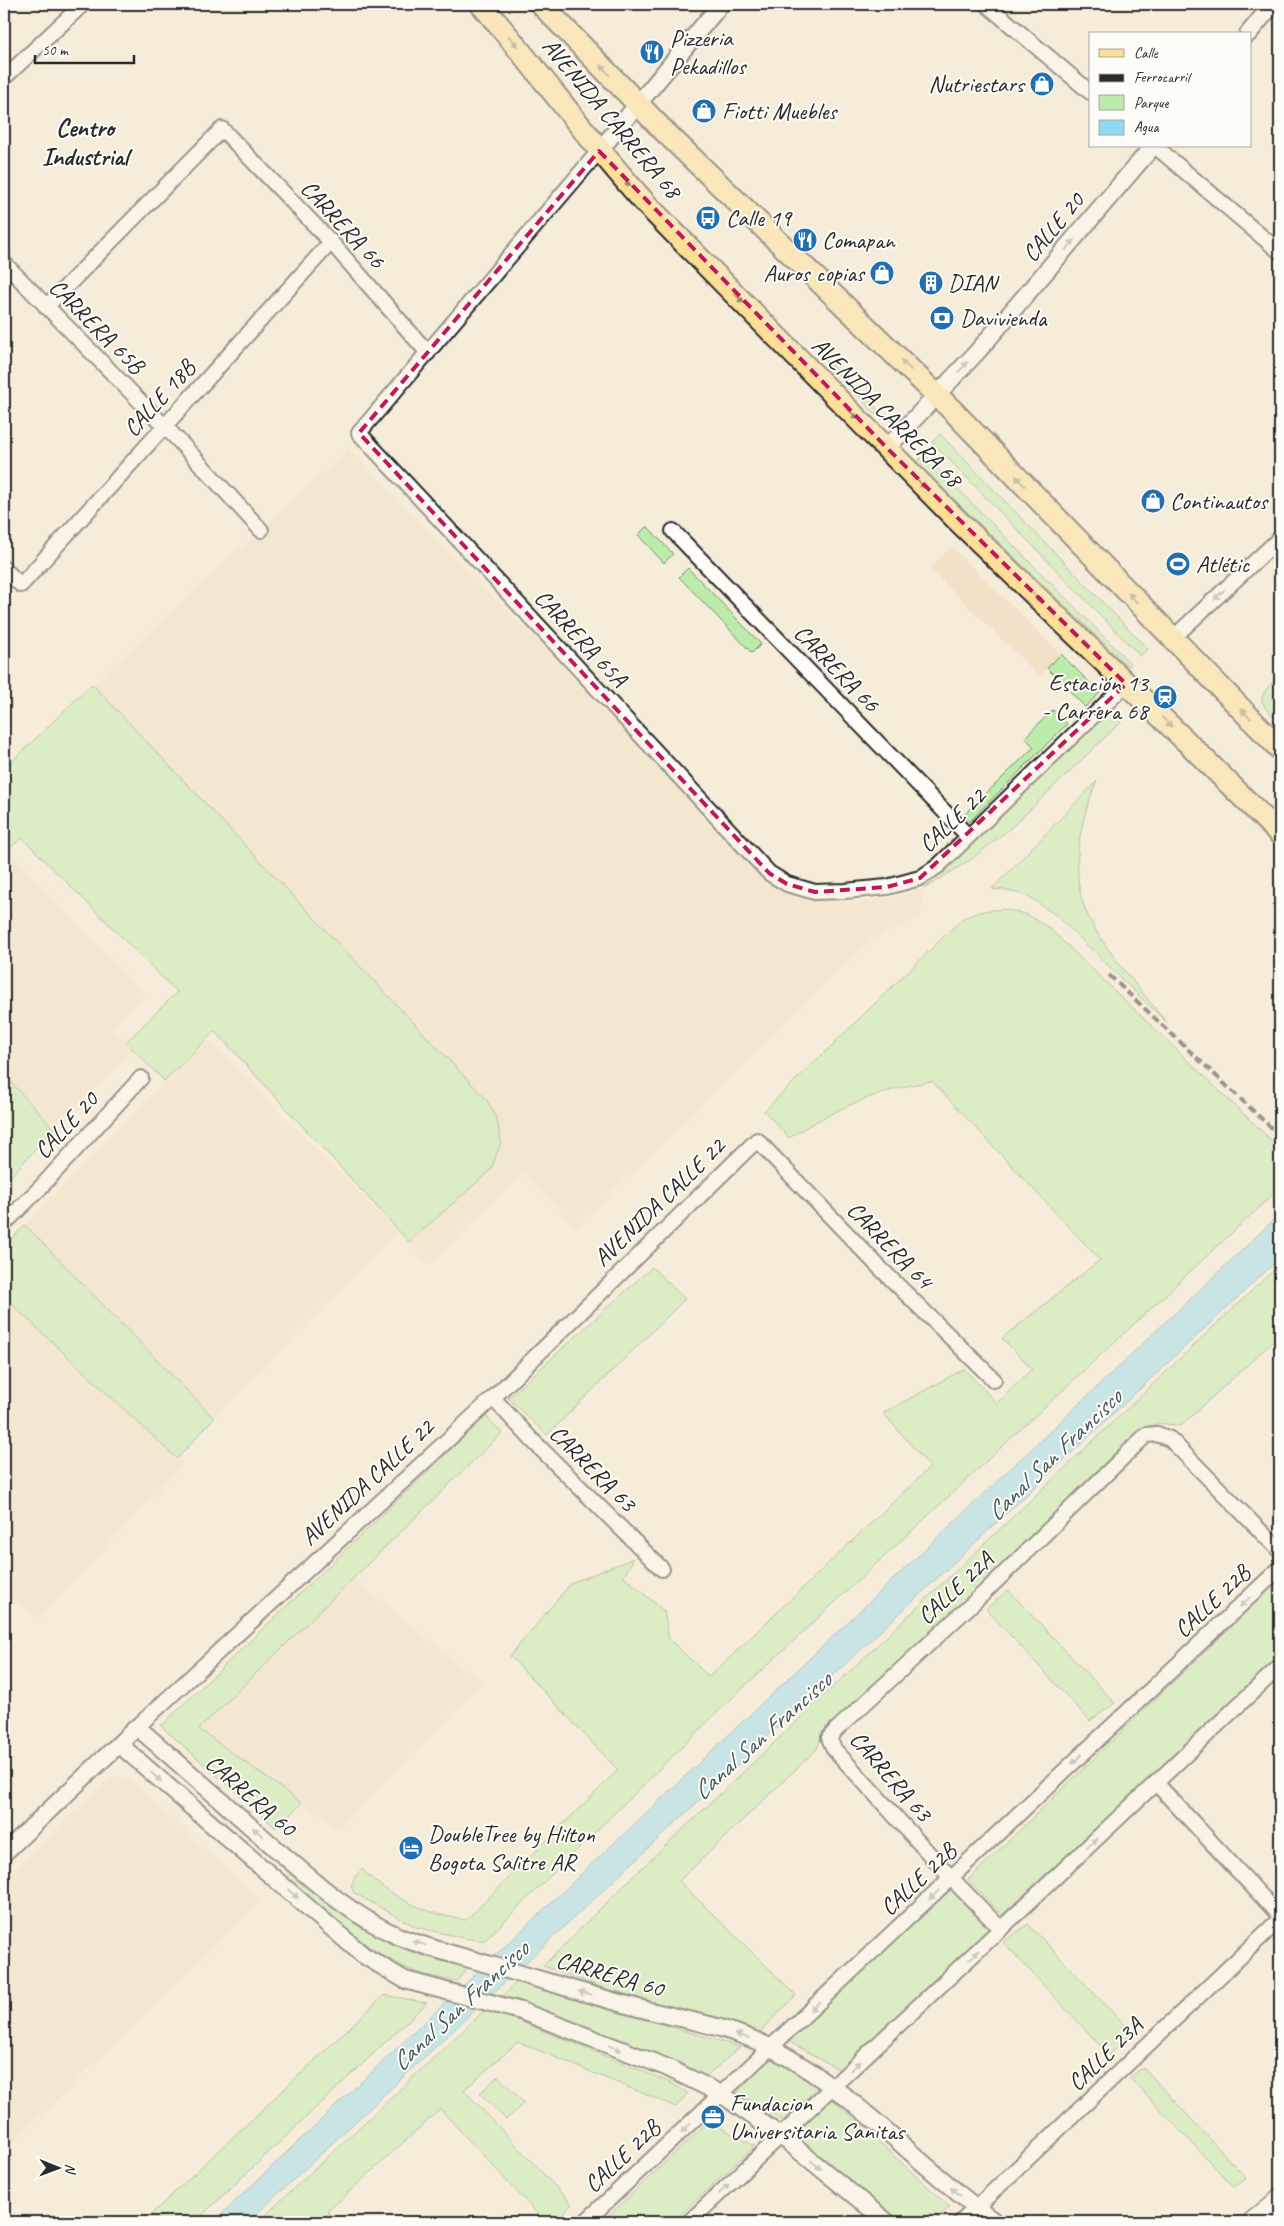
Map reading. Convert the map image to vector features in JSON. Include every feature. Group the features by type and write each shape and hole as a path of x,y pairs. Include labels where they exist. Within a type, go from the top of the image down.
{"main road":[{"name":"AVENIDA CARRERA 68","path":"481,4 528,58 599,151 646,204 956,519 1280,834"},
{"name":"AVENIDA CARRERA 68","path":"541,4 664,131 936,396 1280,749"},
{"path":"1252,2222 1280,2199"}],"street":[{"path":"4,78 82,4"},
{"path":"428,353 721,4"},
{"path":"986,4 1089,91"},
{"path":"1250,32 1273,4"},
{"name":"CARRERA 66","path":"46,307 222,129 331,242 428,353"},
{"name":"CALLE 20","path":"887,448 984,344 1152,148"},
{"path":"1156,148 1280,252"},
{"name":"CALLE 18B","path":"4,569 21,585 331,242"},
{"name":"CARRERA 65B","path":"4,263 164,425 262,530"},
{"name":"CARRERA 65A","path":"428,353 360,433 769,873"},
{"name":"CARRERA 66","path":"673,531 968,836"},
{"path":"1172,638 1280,538"},
{"name":"CALLE 22","path":"769,873 787,884 815,892 888,887 920,878 938,866 1126,684"},
{"name":"CALLE 20","path":"4,1224 142,1078"},
{"name":"CARRERA 64","path":"757,1140 879,1267 994,1380"},
{"name":"AVENIDA CALLE 22","path":"4,1853 137,1727 493,1398 757,1140"},
{"name":"CARRERA 63","path":"493,1398 532,1440 662,1568"},
{"name":"CALLE 22A","path":"829,1738 985,1592 1146,1435 1157,1434 1170,1439 1280,1551"},
{"name":"CALLE 22B","path":"585,2222 952,1879 1280,1568"},
{"path":"688,2222 1280,1666"},
{"name":"CARRERA 60","path":"137,1727 328,1893 371,1923 400,1937 465,1957 746,2036 771,2048 833,2086 995,2222"},
{"name":"CARRERA 63","path":"829,1738 834,1749 952,1879 1002,1929"},
{"name":"CARRERA 60","path":"120,1745 370,1960 405,1980 521,2011 666,2067 721,2094 781,2136 887,2222"},
{"path":"1156,1783 1280,1918"},
{"path":"267,1872 284,1855"},
{"name":"CALLE 23A","path":"961,2222 1280,1918"}],"highlighted area":[{"path":"599,151 887,448 1126,684 920,878 887,887 815,892 787,884 769,873 359,433"}],"shaded area":[{"path":"349,448 768,878 817,898 850,903 890,898 924,889 921,918 878,936 853,957 576,1228 523,1173 428,1266 409,1242 177,992 22,837 4,769 92,684"},
{"path":"952,547 1061,654 1039,676 929,568"},
{"path":"8,850 145,995 112,1028 134,1050 54,1129 9,1080 4,1085 4,853"},
{"path":"207,1038 398,1232 214,1418 25,1225"},
{"path":"4,1297 183,1464 39,1619 4,1594"},
{"path":"353,1578 483,1683 337,1830 322,1816 199,1729"},
{"path":"120,1776 130,1779 261,1901 4,2152 4,1879 110,1777"}],"green space":[{"path":"815,350 882,413 878,417"},
{"path":"940,434 1148,649 1140,656 932,442"},
{"path":"924,455 1131,664 1129,667 916,463"},
{"path":"647,526 673,554 664,563 638,535"},
{"path":"688,568 761,644 752,653 679,577"},
{"path":"1061,654 1100,693 1085,707 1047,668"},
{"path":"1280,675 1280,724 1267,710 1262,700 1266,689"},
{"path":"92,684 487,1100 497,1119 501,1142 491,1170 409,1242 215,1031 164,1081 126,1042 177,992 22,838 4,853 4,769"},
{"path":"1053,710 1067,724 969,822 964,815 1034,747 1025,737"},
{"path":"1109,711 1121,722 1012,827 973,858 924,889"},
{"path":"1097,781 1085,814 1078,849 1079,885 1083,902 1096,931 1166,1022 1057,916 1028,896 992,889"},
{"path":"1003,909 1026,914 1048,927 1271,1140 1280,1151 1280,1188 730,1700 484,1941 416,1927 354,1893 351,1886 355,1877 362,1869 384,1888 410,1903 438,1914 466,1920 618,1770 510,1656 571,1583 634,1558 624,1576 664,1611 669,1639 709,1677 930,1467 883,1413 964,1369 997,1403 1032,1369 1002,1338 1100,1260 932,1081 876,1095 857,1102 823,1118 789,1138 764,1111 963,918 983,911"},
{"path":"9,1080 54,1129 4,1184 4,1085"},
{"path":"25,1225 214,1418 177,1459 4,1297 4,1247"},
{"path":"1280,1264 1280,1335 1181,1426 1154,1424 1130,1438 957,1609 823,1733 817,1749 679,1881 796,1995 760,2032 600,1987 543,1966 625,1884"},
{"path":"652,1267 685,1299 547,1435 508,1398"},
{"path":"486,1416 502,1433 199,1729 302,1803 276,1828 161,1726"},
{"path":"1280,1579 1280,1657 1002,1915 968,1880"},
{"path":"1008,1590 1115,1703 1090,1721 986,1609"},
{"path":"293,1873 344,1916 375,1935 414,1952 468,1967 457,1981 424,1974 385,1957 349,1932 285,1878"},
{"path":"950,1889 989,1930 840,2070 788,2041"},
{"path":"1028,1924 1132,2033 1109,2055 1003,1942"},
{"path":"517,1982 740,2047 706,2076 503,1996"},
{"path":"384,1995 427,2003 195,2222 143,2222"},
{"path":"487,2008 669,2082 688,2093 676,2107 518,2042 464,2090 572,2204 556,2222 545,2222 440,2109 328,2211 337,2222 258,2222"},
{"path":"770,2057 818,2087 783,2121 738,2092"},
{"path":"1143,2067 1246,2178 1234,2187 1130,2078"},
{"path":"498,2076 524,2103 506,2120 480,2093"},
{"path":"831,2098 950,2207 932,2222 898,2222 795,2135"},
{"path":"709,2121 754,2146 673,2222 602,2222"}],"water":[{"name":"Canal San Francisco","path":"1280,1214 1280,1258 248,2222 213,2222"}],"railway":[{"path":"1109,975 1280,1136"}],"place":[{"name":"Pizzeria Pekadillos","path":"652,52"},
{"name":"Nutriestars","path":"1042,84"},
{"name":"Fiotti Muebles","path":"704,111"},
{"name":"Calle 19","path":"708,218"},
{"name":"Comapan","path":"805,240"},
{"name":"Auros copias","path":"882,273"},
{"name":"DIAN","path":"931,283"},
{"name":"Davivienda","path":"942,318"},
{"name":"Continautos","path":"1153,501"},
{"name":"Atlétic","path":"1178,564"},
{"name":"Estación 13 - Carrera 68","path":"1165,697"},
{"name":"DoubleTree by Hilton Bogota Salitre AR","path":"411,1848"},
{"name":"Fundacion Universitaria Sanitas","path":"713,2117"}],"district":[{"name":"Centro Industrial","path":"85,142"}]}
